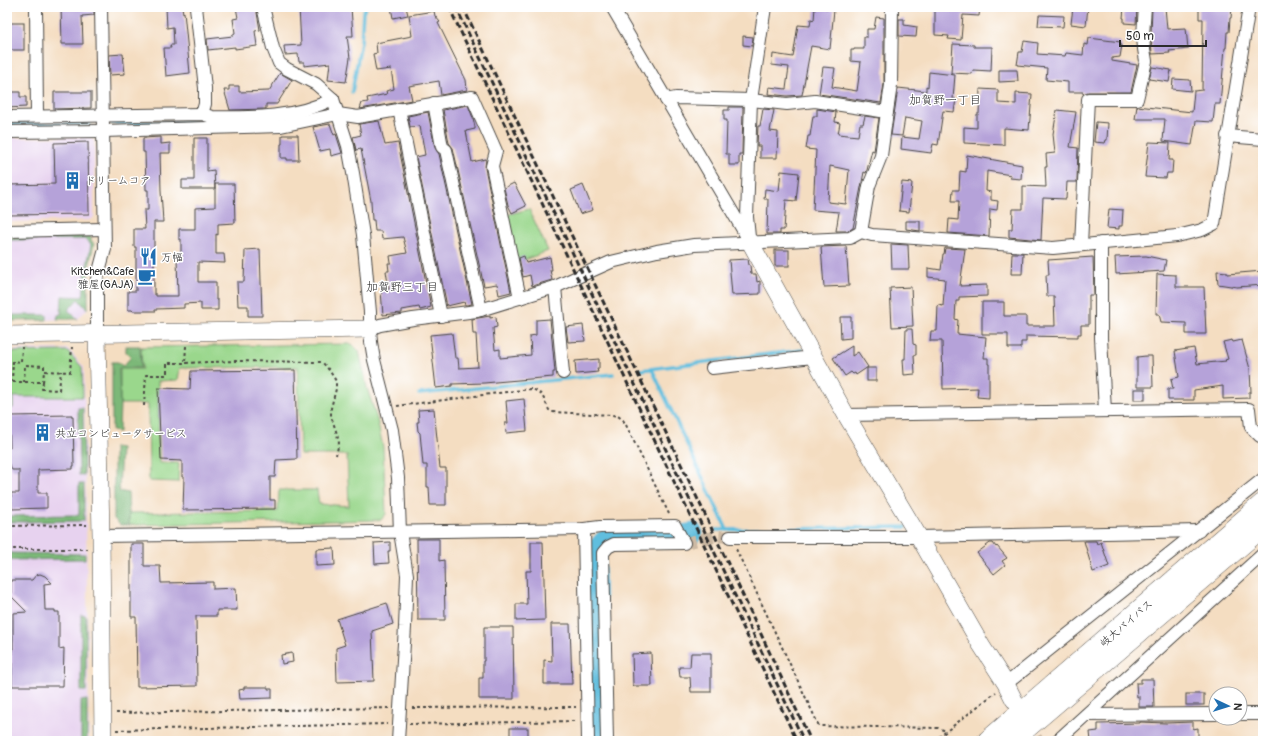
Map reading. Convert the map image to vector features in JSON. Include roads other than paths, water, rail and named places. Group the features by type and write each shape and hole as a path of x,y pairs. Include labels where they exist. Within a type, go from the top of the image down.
{"highway":[{"name":"岐大バイパス","path":"1001,737 1263,504"},
{"name":"岐大バイパス","path":"1001,737 1046,712 1263,526"},
{"path":"1023,741 1046,712"},
{"path":"978,741 994,728 1001,737"}],"street":[{"path":"36,7 37,116"},
{"path":"101,7 105,248 97,279 94,537 102,728"},
{"path":"196,7 205,88 205,104 202,114"},
{"path":"263,7 273,48 279,63 287,69 316,84 333,99 348,146 359,207 374,360 392,430 398,478 400,532 406,575 405,627 398,741"},
{"path":"612,7 750,242 846,415 981,645 1006,684 1014,700"},
{"path":"750,242 747,217 751,100 765,7"},
{"path":"862,232 870,186 881,156 891,85 892,7"},
{"path":"1081,245 1088,99 1137,99 1146,61 1142,35 1145,7"},
{"path":"7,335 370,329 380,325 407,320 481,310 555,287 611,262 657,251 694,245 850,238 862,232 872,235 1053,248 1177,236 1202,230 1214,224 1249,7"},
{"path":"7,132 274,127 338,114 358,117 472,97 496,151 492,166 520,298"},
{"path":"666,100 676,98 751,100 787,104 814,101 887,112"},
{"path":"7,116 202,114 212,117 270,117 320,105 333,99"},
{"path":"434,103 442,147 446,150 481,310"},
{"path":"399,110 441,316"},
{"path":"1227,136 1263,139"},
{"path":"7,231 104,229"},
{"path":"1101,243 1101,338 1105,411"},
{"path":"555,287 563,373"},
{"path":"712,368 813,357"},
{"path":"846,415 1249,409 1251,427 1260,436 1263,435"},
{"path":"1006,684 1263,479"},
{"path":"94,537 584,529 600,527 676,528 684,543 614,544 608,547 604,553 607,741"},
{"path":"584,529 588,741"},
{"path":"730,537 919,537 1199,531"},
{"path":"1057,741 1263,554"},
{"path":"1086,715 1208,714"},
{"path":"1248,714 1263,714"}],"waterway":[{"path":"352,92 361,42 363,12 366,7"},
{"path":"112,123 211,122"},
{"path":"7,124 89,124"},
{"path":"641,370 802,350"},
{"path":"652,369 727,530"},
{"path":"419,394 613,374"},
{"path":"716,530 906,527"},
{"path":"598,741 595,556 597,549 604,541 613,536 676,536 693,533"}],"tunnel":[{"path":"684,543 717,536 730,537"},
{"path":"1022,716 1035,741"}],"railway":[{"path":"449,7 797,741"},
{"path":"456,7 804,741"},
{"path":"463,7 701,506 811,741"}],"place":[{"name":"ドリームコア","path":"72,180"},
{"name":"万幅","path":"148,257"},
{"name":"Kitchen&Cafe 雅屋(GAJA)","path":"147,277"},
{"name":"共立コンピュータサービス","path":"42,433"}],"district":[{"name":"加賀野一丁目","path":"945,100"},
{"name":"加賀野三丁目","path":"402,287"}]}
